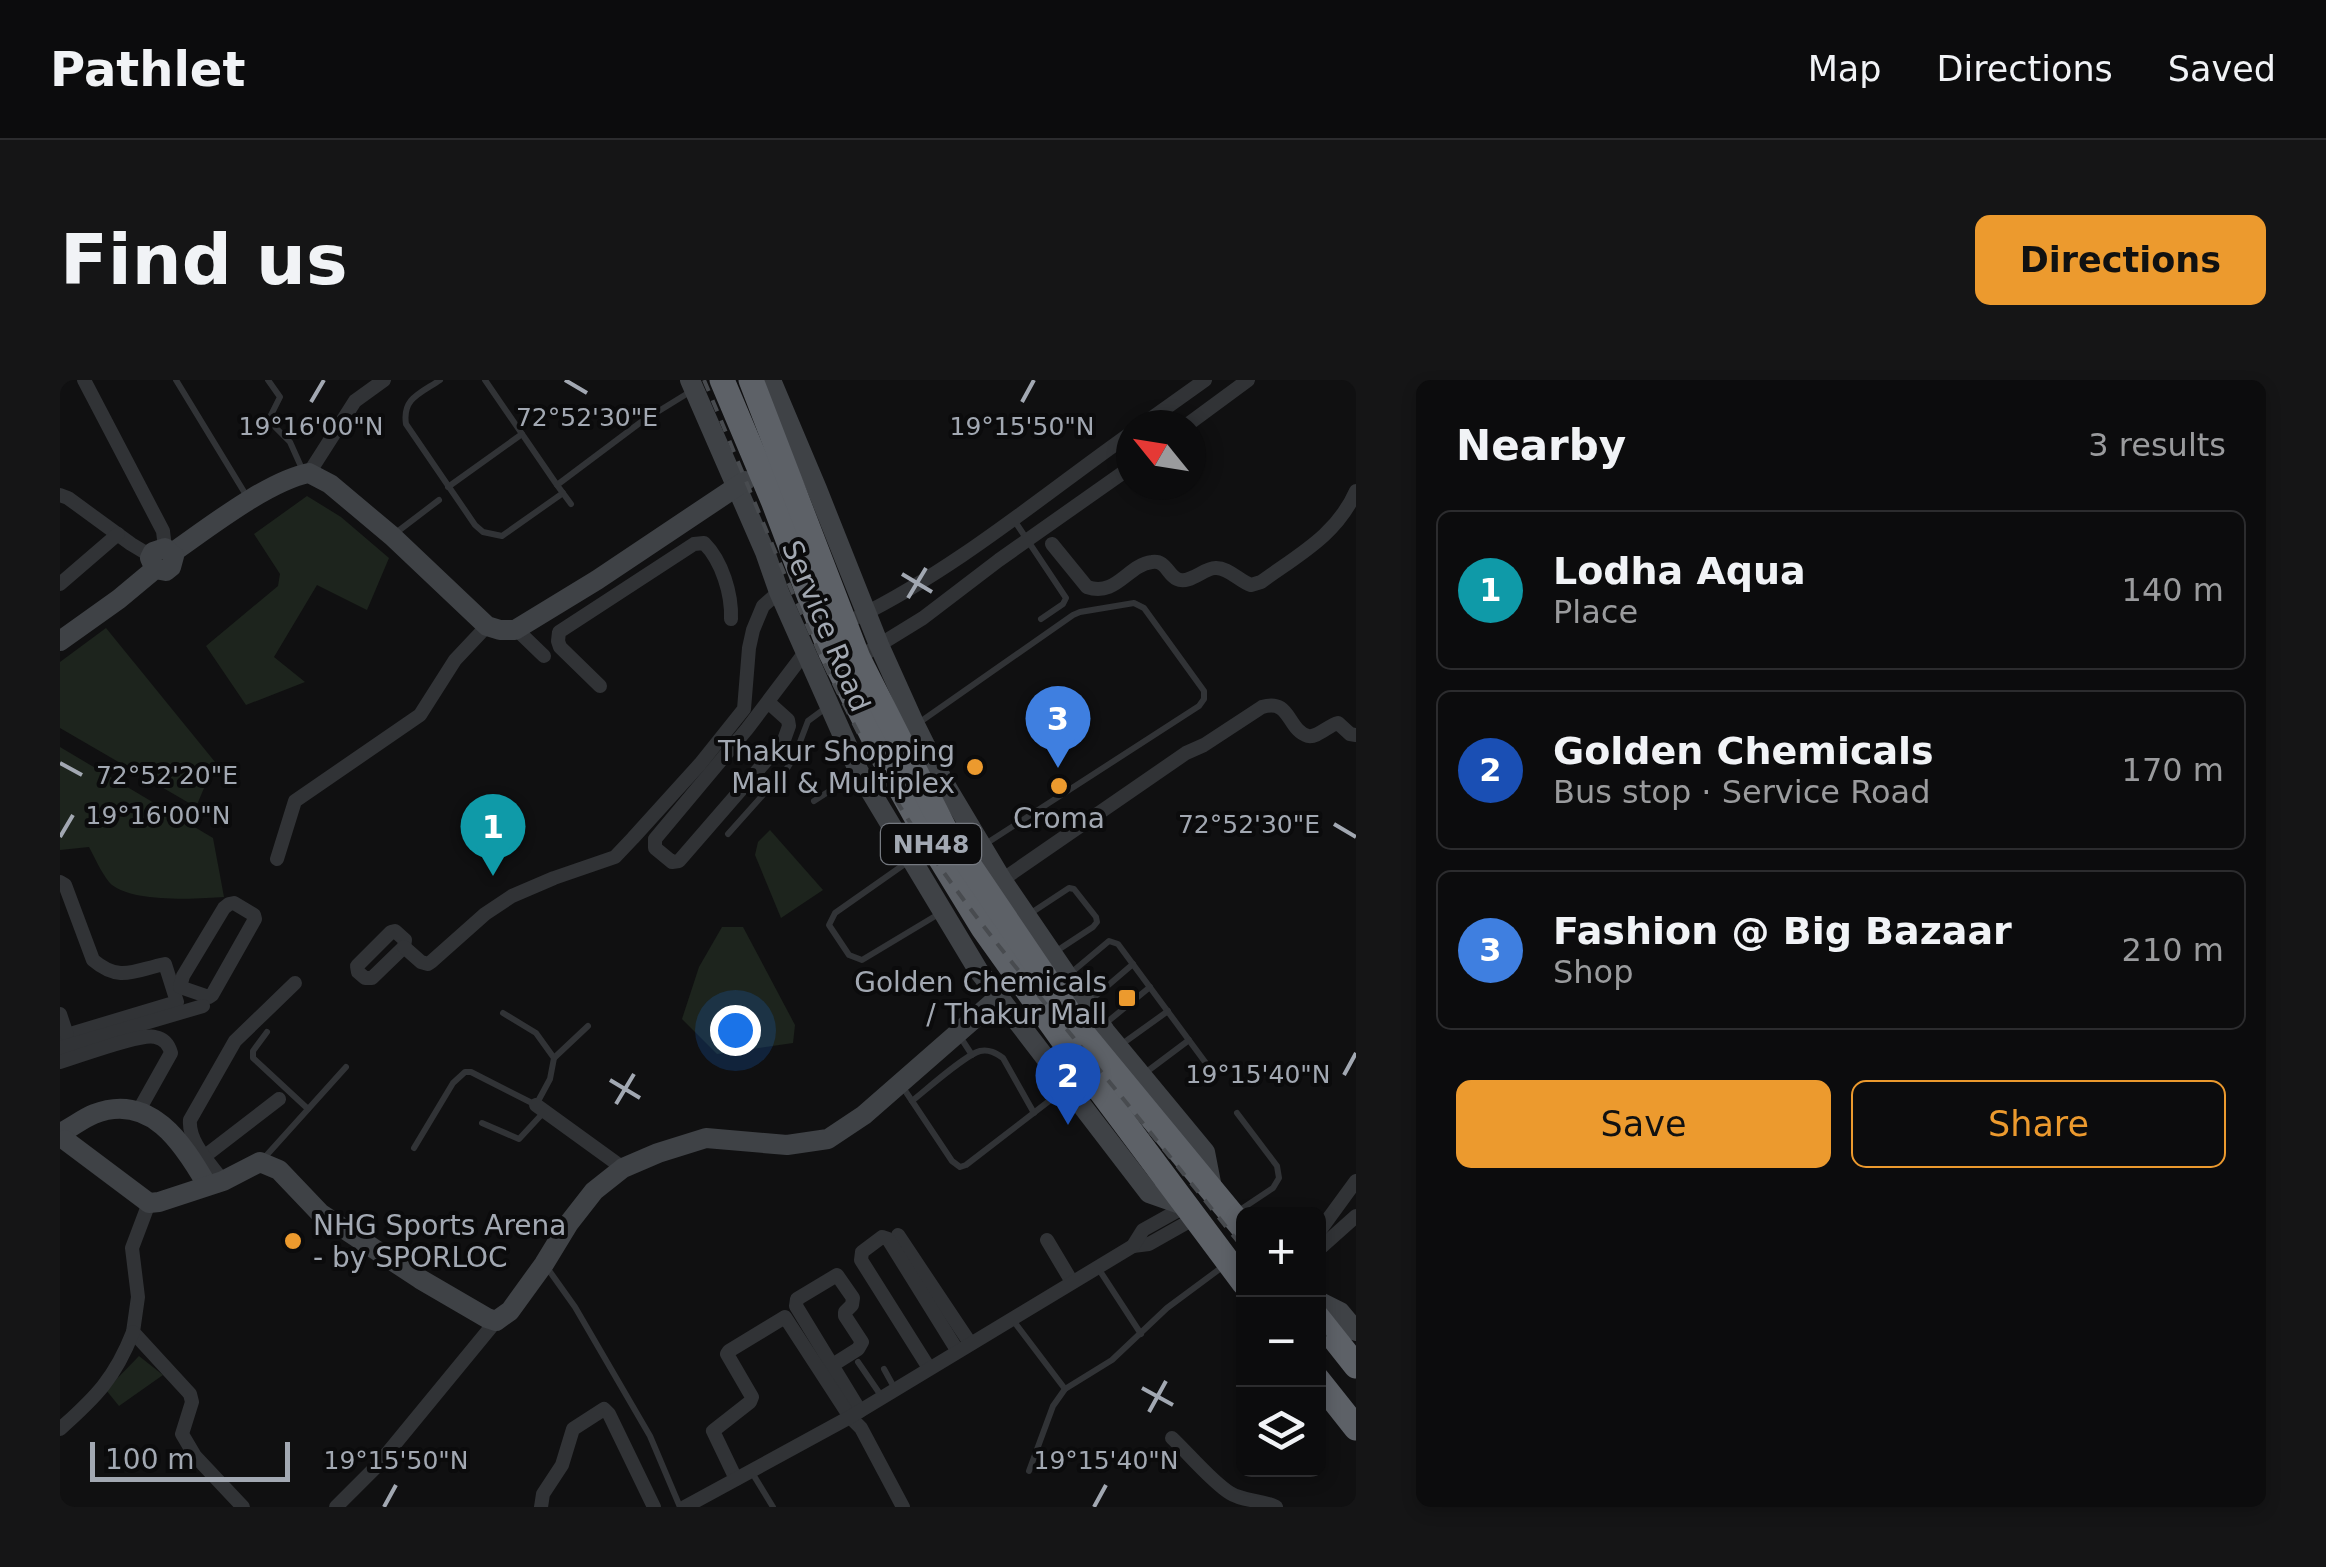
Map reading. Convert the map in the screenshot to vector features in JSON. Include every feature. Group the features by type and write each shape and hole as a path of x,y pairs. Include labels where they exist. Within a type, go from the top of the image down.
{"highway":[{"name":"NH48","path":"722,380 854,618 944,828 1084,1035 1236,1220"},
{"name":"NH48","path":"750,380 772,467 831,654 887,765 983,928 1236,1273"},
{"path":"1326,1328 1356,1366"},
{"path":"1324,1387 1356,1428"}],"street":[{"path":"84,380 163,531 161,556"},
{"path":"60,641 119,599 161,556 249,501 307,474 355,401 384,380"},
{"path":"770,380 817,489 854,618 969,551 1116,444"},
{"path":"1163,410 1206,380"},
{"path":"1206,411 1244,381"},
{"name":"Service Road","path":"692,385 859,772 911,860 978,970 1149,1193 1191,1212"},
{"path":"307,474 330,484 392,536 486,626 500,630 516,629 736,486 772,467"},
{"path":"1116,478 924,618 868,651 1005,884 1117,1048 1204,1152 1213,1195"},
{"path":"1038,533 1055,537 1052,544 1087,587 1094,590 1103,590 1154,561 1162,563 1177,579 1184,580 1212,567 1222,568 1251,585 1261,582 1334,528 1348,511 1356,491"},
{"path":"60,496 118,534 161,556"},
{"path":"60,584 118,534"},
{"path":"600,686 560,647 560,632 694,544 704,543 711,550 728,589 731,618"},
{"path":"969,551 982,573"},
{"path":"614,568 626,587"},
{"path":"404,946 428,964 512,896 615,857 678,790 744,710 753,630 763,606 779,592"},
{"path":"277,859 295,801 420,715 456,660 486,626"},
{"path":"516,629 544,656"},
{"path":"768,702 788,720 784,740 678,862 672,862 654,846 655,839 806,652"},
{"path":"1005,884 1186,753 1262,707 1279,706 1310,736 1338,723 1356,735"},
{"path":"60,882 65,885 93,960 122,975 165,964 180,1004"},
{"path":"60,1014 62,1040 209,997 252,926 254,916 234,903 224,908 182,976 180,1004"},
{"path":"215,1183 205,1156 192,1138 190,1120 235,1041 295,983"},
{"path":"336,1507 376,1467 496,1320 510,1311 594,1191 623,1168 706,1138 787,1145 828,1139 906,1092 958,1034 999,998"},
{"path":"60,1062 141,1031 180,1004 203,1006"},
{"path":"96,1032 141,1031 168,1044 171,1053 138,1110"},
{"path":"205,1156 279,1099"},
{"path":"540,1108 623,1168"},
{"path":"215,1183 166,1128 138,1110 94,1114 62,1130 149,1203 215,1183 260,1162 279,1170 320,1213 371,1248 496,1320"},
{"path":"1326,1222 1356,1181"},
{"path":"60,1429 93,1400 121,1362 134,1332 138,1297 132,1248 149,1203"},
{"path":"682,1507 703,1503 736,1479 855,1414 1132,1246 1150,1244 1191,1212"},
{"path":"1326,1243 1356,1216"},
{"path":"898,1235 963,1347"},
{"path":"929,1368 860,1260 862,1252 882,1237 888,1239 963,1347"},
{"path":"1047,1240 1072,1282"},
{"path":"831,1366 858,1349 862,1342 845,1316 853,1298 837,1275 796,1302 903,1507"},
{"path":"1326,1305 1340,1312 1356,1331"},
{"path":"736,1479 714,1430 752,1397 727,1354 782,1316 788,1319 855,1414"},
{"path":"134,1332 190,1394 192,1402 182,1434 196,1456 243,1507"},
{"path":"541,1507 543,1494 562,1466 573,1429 604,1410 650,1506"},
{"path":"1172,1438 1228,1492 1276,1507"}],"lane":[{"path":"176,380 249,501"},
{"path":"268,380 280,398 270,422 290,442 307,474"},
{"path":"440,380 409,401 404,413 408,430 475,525 502,536 563,494"},
{"path":"484,380 571,504"},
{"path":"558,486 692,385"},
{"path":"448,487 522,434"},
{"path":"392,536 439,500"},
{"path":"1013,519 1038,533 1066,598 1041,619"},
{"path":"914,726 1073,615 1134,604 1144,608 1204,691 1199,706 981,846"},
{"path":"728,834 788,766 808,721 830,705"},
{"path":"814,801 859,772"},
{"path":"911,860 834,913 829,925 849,954 862,960 943,912"},
{"path":"1027,916 1069,888 1096,916 1093,927 1052,954"},
{"path":"1067,976 1110,942 1118,944 1212,1070"},
{"path":"1086,1004 1133,964"},
{"path":"1102,1027 1150,987"},
{"path":"1117,1048 1168,1011"},
{"path":"503,1014 536,1033 554,1058"},
{"path":"482,1122 519,1139 540,1108 554,1058 588,1026"},
{"path":"267,1032 253,1051 254,1058 308,1109"},
{"path":"958,1034 972,1054"},
{"path":"1140,1076 1189,1040"},
{"path":"1034,1113 1003,1058 985,1050 906,1092 952,1161 960,1166 966,1165 1034,1113 1067,1087"},
{"path":"260,1162 346,1067"},
{"path":"414,1148 454,1083 465,1072 540,1108"},
{"path":"1237,1113 1276,1166 1279,1178 1253,1207"},
{"path":"544,1264 575,1307 650,1436 682,1507"},
{"path":"1097,1267 1141,1334"},
{"path":"1029,1470 1053,1406 1065,1388 1112,1360 1167,1308 1236,1273"},
{"path":"1012,1318 1065,1388"},
{"path":"858,1362 872,1382 888,1393"},
{"path":"872,1382 885,1372 888,1393"},
{"path":"752,1471 773,1507"}],"shaded area":[{"path":"307,496 341,517 389,558 367,610 317,585 274,657 305,682 246,705 206,646 278,586 280,574 254,534"},
{"path":"106,628 215,762 196,807 60,728 60,662"},
{"path":"60,747 213,838 224,897 163,898 131,893 109,882 89,847 60,850"},
{"path":"770,830 823,890 781,918 755,855 758,842"},
{"path":"722,927 743,927 795,1025 793,1043 717,1054 682,1019 699,967"},
{"path":"139,1356 163,1375 119,1406 106,1390"}],"railway":[{"path":"704,380 816,646 896,800 980,922 1236,1239"},
{"path":"1326,1338 1332,1345"}],"place":[{"name":"Thakur Shopping Mall & Multiplex","path":"975,767"},
{"name":"Fashion @ Big Bazaar","path":"1058,768"},
{"name":"Croma","path":"1059,786"},
{"name":"Lodha Aqua","path":"493,876"},
{"name":"Golden Chemicals / Thakur Mall","path":"1127,998"},
{"name":"Golden Chemicals","path":"1068,1125"},
{"name":"NHG Sports Arena - by SPORLOC","path":"293,1241"}]}
